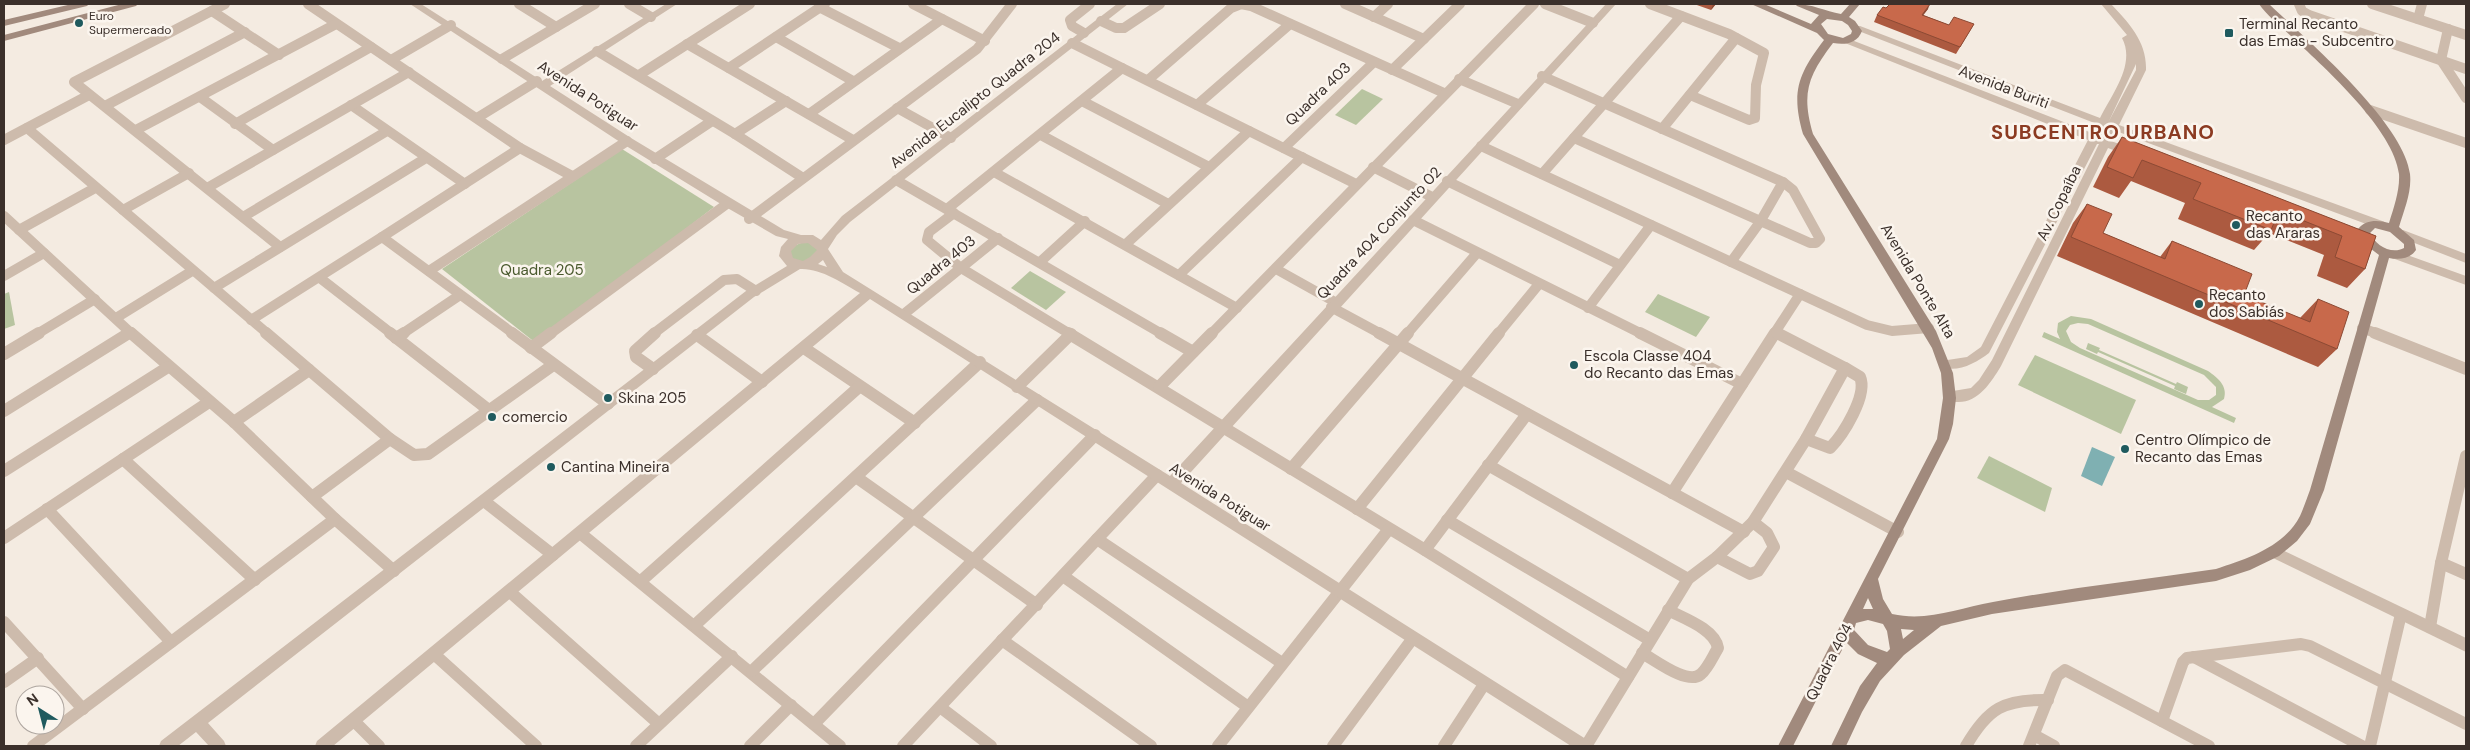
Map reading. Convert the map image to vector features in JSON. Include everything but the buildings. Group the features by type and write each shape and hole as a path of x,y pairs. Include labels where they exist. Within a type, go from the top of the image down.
{"main road":[{"path":"4,23 84,4"},
{"path":"4,38 133,4"},
{"name":"Avenida Buriti","path":"1756,4 1818,30 1830,39 1845,41"},
{"path":"1785,15 1796,11 1799,4"},
{"name":"Avenida Buriti","path":"1799,4 1831,16 1843,18 1856,28"},
{"path":"1843,18 1855,4"},
{"path":"2264,4 2370,110 2398,149 2404,172 2404,186 2392,229"},
{"path":"1818,30 1817,21 1831,16"},
{"path":"1845,41 1854,38 1857,34 1856,28"},
{"name":"Avenida Ponte Alta","path":"1830,39 1804,76 1800,97 1801,113 1808,134 1929,328 1945,364 1951,396 1944,439 1898,532 1872,577"},
{"path":"2374,224 2392,229 2410,243 2410,250 2386,252 2365,238 2364,229 2374,224"},
{"path":"1893,655 1866,652 1853,641 1849,623 1868,614 1908,624 1941,621 1992,608 2216,574 2250,564 2274,552 2300,529 2317,490 2362,328 2386,252"},
{"path":"1872,577 1876,601 1888,618 1898,639 1893,655"},
{"name":"Quadra 404","path":"1785,746 1872,577"},
{"path":"1838,746 1863,693 1893,655 1941,621"}],"street":[{"path":"225,4 74,82 280,247"},
{"name":"Avenida Potiguar","path":"415,4 451,25 655,159 749,216 780,234 818,241 822,250 840,275"},
{"path":"520,4 556,27"},
{"path":"502,59 595,4"},
{"path":"628,4 651,17"},
{"path":"477,118 597,51 672,4"},
{"path":"639,75 750,4"},
{"path":"914,4 985,41"},
{"path":"749,216 803,178 985,41 1012,4"},
{"name":"Avenida Eucalipto Quadra 204","path":"846,220 1123,4"},
{"path":"1102,21 1116,28 1124,28 1160,4"},
{"path":"1148,80 1231,8 1242,4 1444,94"},
{"path":"1344,4 1424,39"},
{"path":"1374,17 1388,4"},
{"path":"1392,70 1460,4"},
{"path":"1159,387 1534,4"},
{"path":"1545,4 1593,23"},
{"name":"Quadra 404 Conjunto 02","path":"1171,484 1432,197 1481,146 1542,76 1611,4"},
{"path":"1650,4 1736,38 1760,49 1764,53 1756,85 1755,118 1749,120 1690,95"},
{"name":"Av. Copaíba","path":"1951,396 1971,395 1977,391 1997,363 2107,124 2133,60 2132,46 2098,4"},
{"name":"Av. Copaíba","path":"2106,4 2132,35 2142,53 2143,60 2141,70 2107,124"},
{"path":"2299,4 2302,10 2309,15 2466,69"},
{"path":"2372,4 2466,35"},
{"path":"2418,19 2422,4"},
{"path":"313,5 336,24 520,148 572,176"},
{"path":"1084,34 1072,26 1070,20 1085,5"},
{"path":"729,68 822,6 899,48"},
{"path":"212,11 279,55"},
{"path":"1542,174 1681,16"},
{"path":"809,114 853,80 942,19"},
{"path":"136,130 336,24"},
{"path":"1197,105 1290,24"},
{"path":"391,60 451,25"},
{"name":"Avenida Buriti","path":"1856,28 2107,124 2392,229 2463,258"},
{"path":"2448,29 2441,60 2466,98"},
{"path":"105,106 245,32"},
{"path":"776,37 853,80"},
{"path":"1662,129 1736,38"},
{"name":"Avenida Buriti","path":"1845,41 2141,156"},
{"path":"687,44 853,140"},
{"path":"1072,44 1356,184"},
{"path":"235,124 370,47"},
{"path":"597,51 735,134 803,178"},
{"name":"Quadra 403","path":"1284,148 1374,62"},
{"path":"1122,68 994,172 950,211 930,232 927,240 961,268 1159,387 1389,530 1426,550 1628,677"},
{"path":"207,188 408,72"},
{"path":"1542,76 1783,182 1792,190 1819,236 1819,242 1810,244 1574,138"},
{"path":"1459,79 1518,104"},
{"path":"4,140 89,95"},
{"path":"200,97 273,150"},
{"path":"735,134 786,101"},
{"path":"1082,101 1209,166"},
{"path":"351,105 465,184"},
{"path":"897,108 951,138"},
{"path":"2370,110 2466,142"},
{"path":"655,159 712,121"},
{"path":"2384,128 2392,123 2410,124"},
{"path":"27,128 95,188 124,210 192,272 214,288 390,439 414,455 428,454 553,365"},
{"path":"243,217 387,131"},
{"path":"1126,244 1249,131"},
{"path":"1041,135 1168,204"},
{"name":"Av. Copaíba","path":"1945,364 1970,361 1984,350 2099,140"},
{"path":"429,271 627,141"},
{"path":"1481,146 1876,329 1929,328"},
{"path":"251,320 320,278 520,148"},
{"path":"1179,275 1302,157"},
{"path":"214,288 426,158"},
{"path":"1373,167 1432,197"},
{"path":"994,172 1085,221 1237,308"},
{"path":"124,210 189,173"},
{"path":"896,180 1194,352"},
{"path":"1447,181 1620,265"},
{"path":"1731,262 1760,222 1783,182"},
{"path":"19,230 95,188"},
{"path":"531,348 728,203"},
{"path":"4,216 168,367 234,422 335,519 394,571"},
{"name":"Avenida Potiguar","path":"749,216 776,240 790,263 802,264 840,275 1485,684 1565,741 1585,746"},
{"path":"753,292 773,274 790,244 829,230 846,220"},
{"path":"166,746 753,292 777,276 816,259 833,232 846,220"},
{"path":"1413,220 1742,384"},
{"path":"1040,262 1085,221"},
{"path":"1588,308 1651,225"},
{"path":"382,238 608,404"},
{"name":"Quadra 403","path":"904,314 998,238"},
{"path":"2358,240 2466,281"},
{"path":"4,276 44,253"},
{"path":"1291,470 1397,344 1477,253"},
{"path":"2454,277 2444,268 2442,262 2448,258 2463,258"},
{"path":"1276,269 1397,344 1744,532"},
{"path":"116,318 192,272"},
{"path":"320,278 490,411"},
{"path":"653,369 636,357 634,351 638,346 724,280 737,278 753,292"},
{"path":"1357,509 1460,379 1539,284"},
{"path":"322,746 869,293"},
{"path":"1672,493 1800,294"},
{"path":"396,338 460,295"},
{"path":"4,354 95,299"},
{"path":"2362,328 2466,369"},
{"path":"4,411 131,332"},
{"path":"1775,332 1845,368 1861,379 1863,384 1863,390 1855,408 1830,448 1806,439"},
{"path":"1017,387 1071,334"},
{"path":"697,335 762,382"},
{"path":"804,348 859,387 915,423"},
{"path":"695,625 980,362"},
{"path":"4,471 168,367"},
{"path":"1585,746 1688,579 1717,557 1753,522 1806,439 1845,368"},
{"path":"234,422 310,370"},
{"path":"641,581 859,387"},
{"path":"752,671 1037,400"},
{"path":"4,538 209,402"},
{"path":"1426,550 1527,414"},
{"path":"814,724 1095,435"},
{"path":"312,497 390,439"},
{"path":"2430,627 2441,563 2466,456"},
{"path":"123,458 255,580"},
{"path":"1488,465 1688,579"},
{"path":"1786,472 1898,532"},
{"path":"903,746 1157,475"},
{"path":"856,477 1036,605"},
{"path":"484,500 553,555"},
{"path":"47,510 171,642"},
{"path":"33,746 335,519"},
{"path":"1447,520 1650,640"},
{"path":"1717,557 1750,574 1758,571 1774,547 1767,533 1753,522"},
{"path":"1218,746 1389,530"},
{"path":"580,533 752,671 840,746"},
{"path":"1097,540 1282,664"},
{"path":"2274,552 2466,644"},
{"path":"2441,563 2466,574"},
{"path":"1063,576 1248,707"},
{"path":"509,591 659,724"},
{"path":"1642,653 1684,677 1695,678 1702,674 1718,648 1717,642 1706,631 1668,610"},
{"path":"2370,746 2402,614"},
{"path":"4,622 83,709"},
{"path":"1333,746 1412,638"},
{"path":"1002,640 1151,746"},
{"path":"2162,721 2183,662 2193,657 2301,644 2310,646 2466,724"},
{"path":"434,654 536,746"},
{"path":"636,746 732,656"},
{"path":"2193,657 2362,746"},
{"path":"4,682 38,658"},
{"path":"2054,746 2031,740 2057,676 2065,670 2209,746"},
{"path":"1444,746 1485,684"},
{"path":"1966,746 1978,724 2006,703 2021,699 2048,700"},
{"path":"750,746 791,705"},
{"path":"940,707 991,746"},
{"path":"354,721 379,746"},
{"path":"197,722 219,746"}],"green space":[{"path":"1362,89 1383,99 1356,125 1335,115"},
{"name":"Quadra 205","path":"622,149 714,207 537,344 442,269"},
{"path":"806,241 819,249 806,262 790,259 791,247"},
{"path":"1030,271 1066,292 1046,310 1011,288"},
{"path":"9,292 15,325 4,329 4,294"},
{"path":"1658,294 1710,317 1696,337 1645,312"},
{"path":"2071,316 2091,319 2208,371 2219,380 2225,390 2224,399 2212,407 2236,418 2234,423 2042,337 2044,332 2060,339 2057,332 2058,323","holes":["2078,323 2088,324 2204,375 2216,387 2216,395 2209,400 2198,400 2080,348 2071,342 2066,331 2070,325"]},
{"path":"2088,343 2100,348 2099,350 2176,384 2177,382 2188,387 2186,394 2174,389 2175,386 2098,352 2097,354 2086,349"},
{"path":"2035,355 2136,400 2121,434 2018,385"},
{"path":"1989,456 2052,488 2045,512 1977,478"}],"water":[{"path":"2092,447 2115,457 2102,486 2081,476"}],"place":[{"name":"Euro Supermercado","path":"79,23"},
{"name":"Terminal Recanto das Emas - Subcentro","path":"2229,33"},
{"name":"Recanto das Araras","path":"2236,225"},
{"name":"Recanto dos Sabiás","path":"2199,304"},
{"name":"Escola Classe 404 do Recanto das Emas","path":"1574,365"},
{"name":"Skina 205","path":"608,398"},
{"name":"comercio","path":"492,417"},
{"name":"Centro Olímpico de Recanto das Emas","path":"2125,449"},
{"name":"Cantina Mineira","path":"551,467"}],"district":[{"name":"SUBCENTRO URBANO","path":"2103,132"}]}
